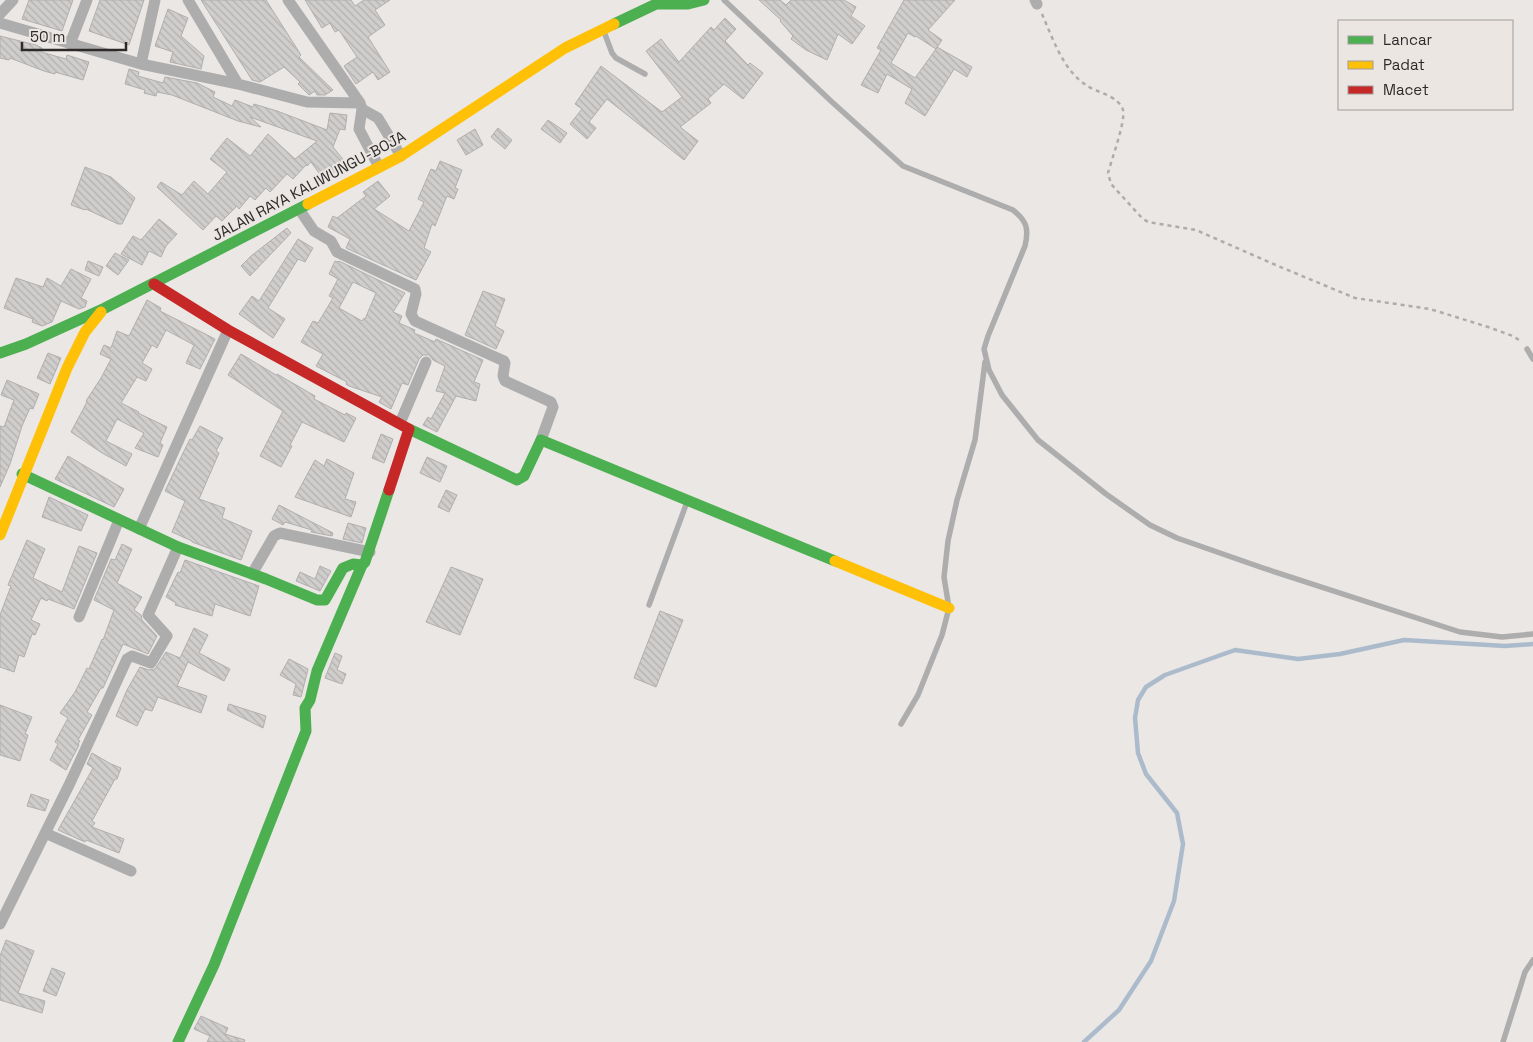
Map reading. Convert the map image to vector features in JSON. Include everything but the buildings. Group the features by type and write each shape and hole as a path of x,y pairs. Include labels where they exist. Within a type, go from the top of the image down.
{"street":[{"path":"70,44 86,0"},
{"path":"141,64 155,0"},
{"path":"188,0 238,84"},
{"path":"288,0 361,106 378,118 401,156"},
{"name":"JALAN RAYA KALIWUNGU-BOJA","path":"0,353 26,344 154,284 401,156 565,48 656,4 688,4 704,0"},
{"path":"0,23 141,64 238,84 307,102 361,106"},
{"path":"361,106 359,128 379,166"},
{"path":"154,284 228,330 404,426 517,480 524,476 541,440 553,407 551,402 505,382 503,376 504,361 415,321 411,314 416,294 415,289 337,252 331,241 314,231 299,209"},
{"path":"0,535 22,474 64,375 88,328 105,308"},
{"path":"139,530 228,330"},
{"path":"178,1042 214,965 306,731 305,708 310,700 316,671 362,565 366,562 370,552 404,426 426,362"},
{"path":"541,440 949,608"},
{"path":"22,474 178,547 317,600 325,600 343,568 353,564 362,565"},
{"path":"79,617 119,520"},
{"path":"252,574 274,536 280,533 370,552"},
{"path":"0,924 127,659 132,656 150,663 167,636 148,615 178,547"},
{"path":"45,832 132,870"}],"lane":[{"path":"724,0 903,166 1013,210 1023,218 1027,235 1025,246 984,349 988,370 1002,394 1038,440 1106,494 1150,525 1177,538 1263,568 1460,632 1502,637 1533,634"},
{"path":"603,29 612,53 616,58 645,74"},
{"path":"1527,349 1533,359"},
{"path":"901,724 921,688 942,635 949,608 944,577 948,541 957,500 975,440 985,360"},
{"path":"649,606 688,500"},
{"path":"1503,1042 1525,972 1533,960"}],"path":[{"path":"1036,2 1062,58 1070,70 1085,85 1111,97 1123,109 1122,122 1108,178 1111,184 1142,218 1156,224 1196,230 1355,298 1430,309 1488,327 1513,336 1522,342 1527,349"}],"waterway":[{"path":"1084,1042 1119,1010 1151,961 1174,901 1183,844 1177,813 1146,774 1138,753 1135,718 1138,700 1146,687 1165,675 1235,650 1298,659 1340,654 1404,640 1505,646 1533,644"}],"traffic: fast":[{"path":"614,24 656,4 688,4 704,0"},
{"path":"0,353 26,344 105,308 308,204"},
{"path":"409,429 517,480 524,476 541,440 835,561"},
{"path":"22,474 178,547 317,600 325,600 343,568 353,564 362,565 365,562 389,490"},
{"path":"178,1042 214,965 306,731 305,708 310,700 317,671 362,565"}],"traffic: slow":[{"path":"308,204 401,156 565,48 614,24"},
{"path":"0,535 67,368 85,332 101,312"},
{"path":"835,561 949,608"}],"traffic: jam":[{"path":"154,284 228,330 409,429 389,490"}]}
